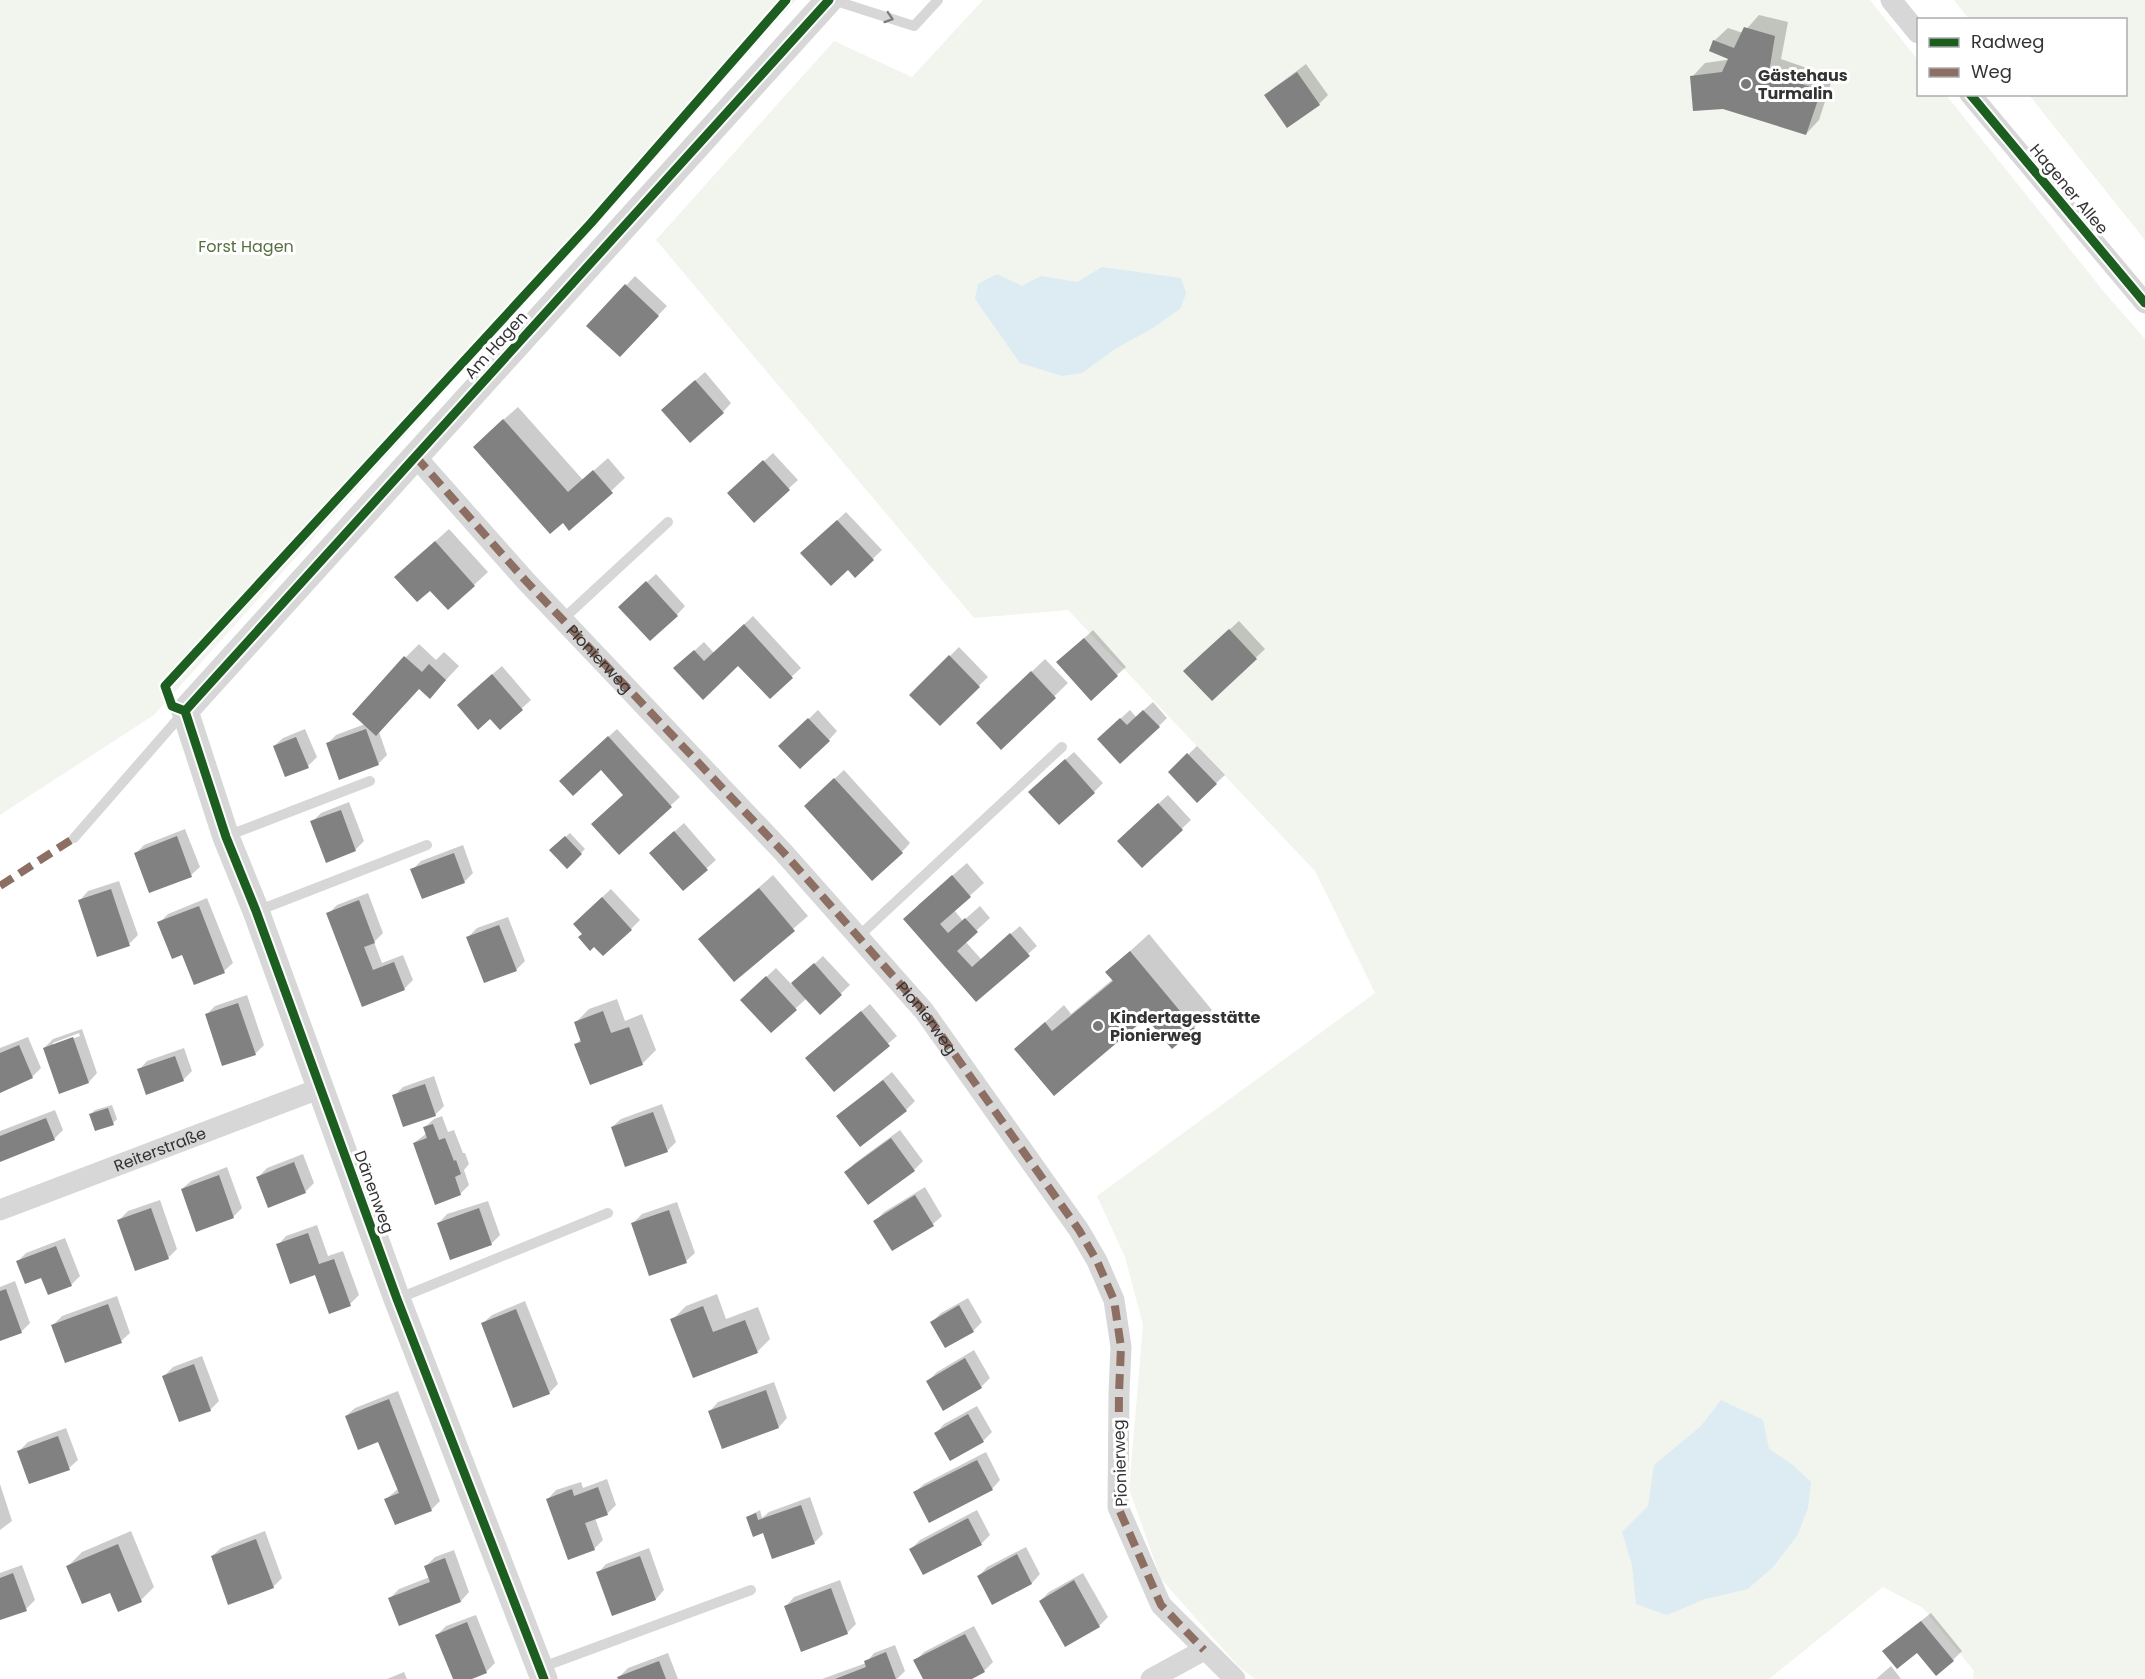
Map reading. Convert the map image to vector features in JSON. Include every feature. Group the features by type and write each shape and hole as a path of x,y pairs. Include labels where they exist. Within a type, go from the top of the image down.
{"street":[{"name":"Am Hagen","path":"185,711 829,0"},
{"path":"1891,0 1917,32"},
{"name":"Hagener Allee","path":"1972,96 2145,303"},
{"name":"Pionierweg","path":"416,457 562,620 777,845 924,1011 1079,1230 1097,1261 1114,1300 1121,1347 1118,1507 1161,1605 1235,1679"},
{"name":"Dänenweg","path":"185,711 226,837 256,911 397,1299 542,1674"},
{"name":"Reiterstraße","path":"0,1210 321,1088"},
{"path":"1151,1679 1204,1650"}],"lane":[{"path":"833,0 914,26 938,0"},
{"path":"562,620 668,522"},
{"path":"74,838 185,711"},
{"path":"859,936 1062,747"},
{"path":"226,837 370,781"},
{"path":"256,911 427,845"},
{"path":"397,1299 608,1213"},
{"path":"542,1674 751,1590"}],"green space":[{"name":"Forst Hagen","path":"0,0 796,0 154,715 0,815"},
{"path":"983,0 1870,0 1917,59 1917,96 1947,96 2105,293 2145,339 2145,1679 1973,1679 1974,1671 1923,1608 1883,1587 1769,1679 1255,1679 1239,1667 1161,1579 1129,1489 1143,1325 1125,1257 1097,1196 1375,993 1315,871 1068,610 974,618 656,240 834,41 912,77"},
{"path":"1954,0 2145,0 2145,240 2030,96 2127,96 2127,18 1968,18"}],"shaded area":[{"path":"1102,267 1181,278 1186,293 1181,308 1153,328 1115,349 1082,373 1062,376 1020,363 975,299 978,284 997,274 1022,286 1041,276 1077,282"},
{"path":"1721,1400 1763,1420 1769,1449 1793,1465 1811,1482 1808,1508 1797,1536 1773,1567 1748,1589 1705,1599 1667,1615 1636,1604 1632,1565 1622,1532 1648,1506 1654,1465 1701,1426"}],"building":[{"name":"Gästehaus Turmalin","path":"1744,27 1775,36 1769,72 1821,91 1806,135 1723,109 1693,111 1690,76 1722,72 1728,59 1709,51 1713,40 1734,48"},
{"path":"1297,72 1320,105 1287,128 1264,95"},
{"path":"625,284 659,316 620,357 586,326"},
{"path":"695,380 724,413 690,443 661,410"},
{"path":"503,419 568,492 593,470 613,493 569,531 563,523 550,534 473,447"},
{"path":"763,460 790,490 754,523 727,493"},
{"path":"837,520 874,560 855,578 848,570 831,586 800,553"},
{"path":"435,541 475,586 448,610 430,591 417,602 394,577"},
{"path":"646,581 678,616 650,641 618,607"},
{"path":"744,624 793,678 770,699 738,666 703,700 673,668 694,650 704,661"},
{"path":"1229,629 1257,659 1212,701 1183,671"},
{"path":"1084,638 1118,676 1091,701 1056,662"},
{"path":"949,655 980,687 940,726 909,695"},
{"path":"404,656 422,672 429,664 446,680 430,699 419,689 376,736 352,714"},
{"path":"1031,671 1056,698 1001,750 976,723"},
{"path":"492,674 523,710 500,730 490,719 478,730 457,705"},
{"path":"1143,710 1160,727 1120,764 1097,739 1120,718 1127,725"},
{"path":"808,718 830,741 800,769 778,746"},
{"path":"366,729 379,765 339,780 326,743"},
{"path":"608,736 672,807 619,855 591,824 623,795 601,770 573,796 559,781"},
{"path":"296,737 309,768 285,777 273,746"},
{"path":"1187,753 1217,784 1197,803 1168,772"},
{"path":"1065,759 1095,793 1059,825 1028,792"},
{"path":"834,778 903,853 872,881 804,806"},
{"path":"1158,803 1183,830 1142,868 1117,841"},
{"path":"341,810 356,851 326,863 310,821"},
{"path":"674,831 708,870 683,891 649,853"},
{"path":"177,836 192,877 149,893 134,853"},
{"path":"565,836 582,854 567,869 549,850"},
{"path":"454,853 465,883 422,899 410,869"},
{"path":"952,875 971,897 940,924 948,933 965,918 978,932 957,951 972,967 1010,933 1030,956 976,1002 903,919"},
{"path":"759,888 795,931 734,982 698,939"},
{"path":"111,889 130,946 97,957 78,900"},
{"path":"602,897 632,930 603,956 594,947 590,951 578,937 582,934 573,924"},
{"path":"359,900 375,943 364,947 373,970 394,962 405,990 362,1007 326,913"},
{"path":"199,906 225,973 194,985 182,955 172,959 157,922"},
{"path":"499,925 517,971 484,983 466,937"},
{"name":"Kindertagesstätte Pionierweg","path":"1130,951 1195,1029 1172,1049 1146,1018 1054,1096 1014,1049 1045,1022 1052,1031 1113,981 1105,972"},
{"path":"814,963 842,995 820,1015 791,983"},
{"path":"766,976 797,1010 771,1033 740,1000"},
{"path":"238,1003 256,1055 222,1066 205,1014"},
{"path":"603,1011 611,1033 629,1027 643,1065 590,1085 574,1044 581,1042 574,1022"},
{"path":"861,1011 890,1046 834,1092 805,1058"},
{"path":"73,1037 89,1083 59,1094 43,1048"},
{"path":"19,1045 33,1078 0,1093 0,1053"},
{"path":"175,1056 184,1081 146,1095 137,1069"},
{"path":"883,1080 907,1111 860,1147 836,1116"},
{"path":"425,1084 436,1116 403,1127 392,1095"},
{"path":"108,1108 114,1125 95,1131 89,1114"},
{"path":"653,1112 668,1152 625,1167 611,1127"},
{"path":"46,1118 55,1140 0,1162 0,1136"},
{"path":"433,1124 439,1140 445,1138 461,1174 455,1177 461,1195 435,1205 413,1143 427,1138 423,1127"},
{"path":"891,1138 915,1171 868,1205 844,1172"},
{"path":"294,1162 306,1193 268,1208 256,1177"},
{"path":"219,1175 234,1218 196,1232 181,1189"},
{"path":"915,1195 934,1226 892,1251 873,1221"},
{"path":"151,1208 169,1259 135,1271 117,1220"},
{"path":"479,1208 492,1245 450,1260 437,1223"},
{"path":"669,1210 687,1263 649,1276 631,1223"},
{"path":"308,1233 319,1264 334,1259 351,1306 329,1314 315,1275 290,1284 276,1244"},
{"path":"56,1246 72,1286 48,1295 41,1278 25,1284 16,1261"},
{"path":"6,1289 22,1333 0,1341 0,1291"},
{"path":"108,1304 122,1343 65,1363 51,1325"},
{"path":"959,1305 974,1332 945,1348 930,1322"},
{"path":"703,1306 713,1332 745,1320 758,1353 693,1378 670,1319"},
{"path":"516,1309 550,1394 513,1408 481,1323"},
{"path":"965,1358 982,1388 943,1411 926,1381"},
{"path":"194,1364 211,1411 179,1422 162,1376"},
{"path":"766,1390 779,1428 722,1449 708,1411"},
{"path":"389,1399 432,1511 395,1525 384,1499 399,1493 378,1442 358,1450 345,1416"},
{"path":"968,1414 984,1442 950,1461 934,1433"},
{"path":"58,1436 70,1470 29,1484 17,1451"},
{"path":"977,1460 993,1490 929,1523 913,1492"},
{"path":"598,1487 608,1515 585,1523 595,1550 568,1560 546,1499 572,1489 574,1496"},
{"path":"801,1505 815,1544 772,1559 763,1533 753,1537 746,1517 756,1513 758,1520"},
{"path":"968,1518 982,1545 923,1575 909,1549"},
{"path":"256,1539 274,1588 228,1605 211,1556"},
{"path":"118,1544 142,1602 118,1612 110,1593 82,1604 66,1566"},
{"path":"1017,1554 1032,1584 992,1605 977,1576"},
{"path":"640,1556 656,1600 612,1616 596,1572"},
{"path":"445,1558 461,1602 399,1626 388,1598 430,1582 424,1566"},
{"path":"13,1573 27,1611 0,1620 0,1578"},
{"path":"1074,1580 1100,1627 1065,1647 1039,1601"},
{"path":"831,1588 848,1634 801,1652 784,1606"},
{"path":"1921,1621 1954,1661 1936,1676 1917,1653 1897,1669 1882,1651"},
{"path":"467,1622 487,1673 472,1679 453,1679 435,1635"},
{"path":"965,1634 985,1672 972,1679 923,1679 913,1660"},
{"path":"886,1652 896,1679 835,1679 866,1667 864,1661"},
{"path":"659,1661 666,1679 618,1679 617,1677"}],"marked path":[{"path":"416,457 525,580 784,853 924,1011 1079,1230 1097,1261 1114,1300 1121,1347 1118,1507 1161,1605 1204,1650"},
{"path":"0,886 74,838"}],"cycle path":[{"path":"185,711 172,706 165,686 591,223 786,0"},
{"path":"185,711 829,0"},
{"path":"1972,96 2145,303"},
{"path":"185,711 226,837 256,911 397,1299 544,1679"}],"place":[{"name":"Gästehaus Turmalin","path":"1746,84"},
{"name":"Kindertagesstätte Pionierweg","path":"1098,1026"}]}
